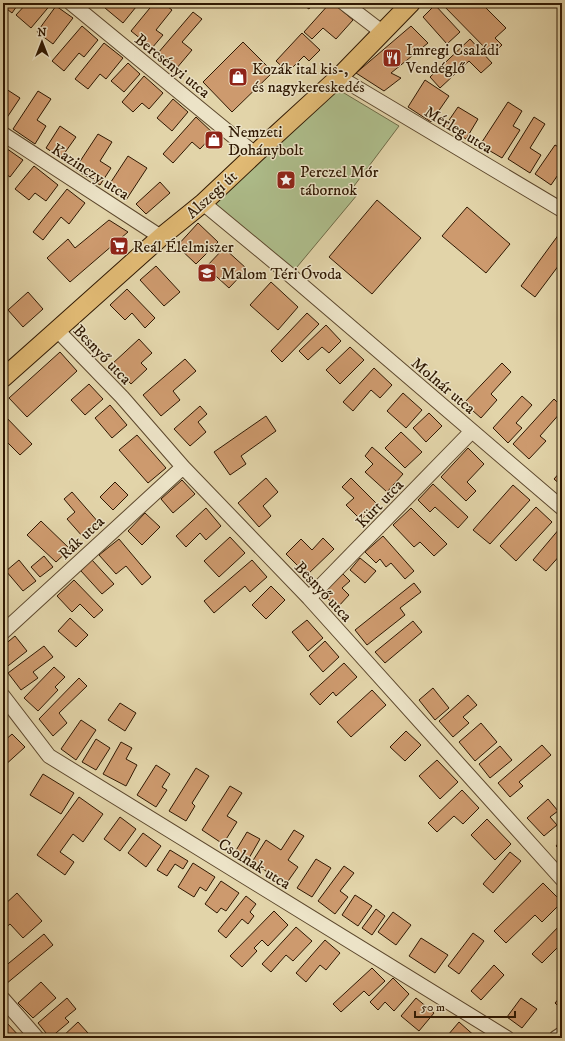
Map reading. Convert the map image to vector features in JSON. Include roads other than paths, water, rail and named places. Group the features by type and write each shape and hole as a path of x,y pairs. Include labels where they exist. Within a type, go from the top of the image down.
{"main road":[{"name":"Alszegi út","path":"3,378 161,237 203,203 339,77 411,3"}],"street":[{"name":"Bercsényi utca","path":"71,3 255,154"},
{"path":"344,3 382,32"},
{"name":"Mérleg utca","path":"339,77 562,210"},
{"name":"Kazinczy utca","path":"3,134 161,237"},
{"name":"Molnár utca","path":"203,203 562,508"},
{"name":"Besnyő utca","path":"58,330 122,397 183,467 309,598 562,879"},
{"name":"Kürt utca","path":"309,598 472,431"},
{"name":"Rák utca","path":"3,632 183,467"},
{"name":"Csolnak utca","path":"3,696 49,756 507,1038"},
{"path":"3,999 37,1038"},
{"path":"556,1038 562,1034"}],"place":[{"name":"Imregi Családi Vendéglő","path":"392,58"},
{"name":"Kozák ital kis-, és nagykereskedés","path":"238,77"},
{"name":"Nemzeti Dohánybolt","path":"214,140"},
{"name":"Perczel Mór tábornok","path":"286,180"},
{"name":"Reál Élelmiszer","path":"119,246"},
{"name":"Malom Téri Óvoda","path":"207,273"}]}
